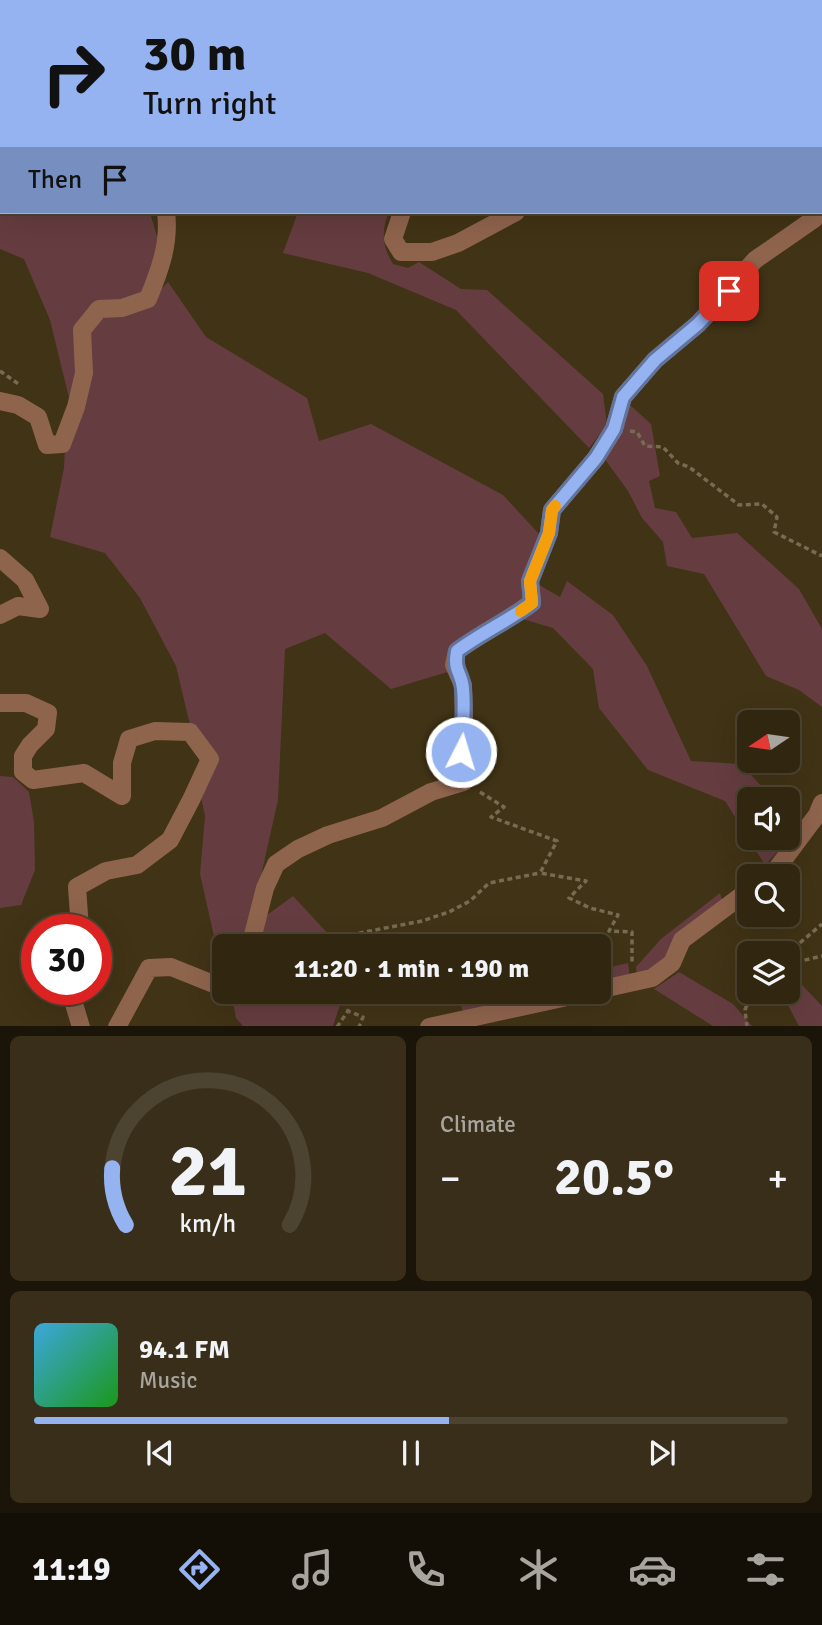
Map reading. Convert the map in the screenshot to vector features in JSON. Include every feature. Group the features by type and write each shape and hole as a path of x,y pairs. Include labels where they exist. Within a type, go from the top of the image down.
{"street":[{"path":"0,401 18,405 38,417 47,445 62,444 76,407 84,373 82,330 99,309 122,308 148,299 164,259 168,227 166,214"},
{"path":"401,214 393,239 401,253 432,252 458,243 512,214"},
{"path":"253,934 265,888 276,864 298,849 328,835 382,818 431,792 464,782 461,752 463,685 454,665 457,651 511,619 532,603 530,581 549,533 552,510 596,458 614,429 623,397 655,360 698,324 755,260 814,220"},
{"path":"0,558 24,580 40,608 18,606 0,615"},
{"path":"0,704 26,703 48,713 46,729 23,756 23,772 33,780 84,773 122,796 122,763 129,739 155,731 190,732 210,759 170,840 137,865 107,872 77,887 79,914"},
{"path":"780,864 817,815 822,803"},
{"path":"611,987 652,978 672,964 682,940 737,899"},
{"path":"118,1026 149,968 171,967 212,983"},
{"path":"434,1026 535,1004"},
{"path":"74,1005 81,1026"}],"path":[{"path":"614,429 636,432 645,446 663,447 678,463 689,467 739,505 762,504 777,517 774,532 822,556"},
{"path":"464,782 504,807 491,817 558,841 540,873"},
{"path":"354,934 422,921 470,901 489,883 540,873 586,881 569,898 590,908 618,915 608,931 632,932 633,982"},
{"path":"800,943 822,924"},
{"path":"800,961 822,956"},
{"path":"338,1026 348,1011 347,1004"},
{"path":"747,1004 745,1010 747,1026"},
{"path":"348,1011 363,1017 359,1026"}],"shaded area":[{"path":"0,214 152,214 160,247 142,293 120,303 97,304 71,406 50,320 24,259 0,249"},
{"path":"297,214 388,214 384,238 393,264 408,268 419,262 461,289 487,290 603,394 607,425 589,448 456,310 368,273 283,253"},
{"path":"168,282 206,337 307,398 319,441 371,424 503,495 540,535 529,603 472,636 451,671 391,689 325,633 285,649 278,800 248,934 214,934 200,874 205,816 200,792 215,756 190,725 176,666 140,598 105,553 50,537 64,468 65,447 85,330 100,314 145,306"},
{"path":"630,405 651,424 660,476 649,481 655,508 676,512 692,538 737,533 799,589 822,629 822,707 799,690 766,676 704,574 667,566 663,542 642,518 628,491 604,458"},
{"path":"567,581 613,615 647,666 691,761 737,764 737,774 750,774 762,787 737,787 737,820 725,801 648,770 599,708 593,669 553,628 519,618 534,582 560,597"},
{"path":"0,776 13,777 29,792 34,822 35,870 21,905 0,908"},
{"path":"756,850 779,850 766,864"},
{"path":"720,893 723,903 667,961 637,976 636,967 661,939"},
{"path":"293,896 328,934 260,934 263,918"},
{"path":"628,963 630,977 611,981 611,967"},
{"path":"679,972 733,1004 752,1026 713,1026 654,989"},
{"path":"800,983 822,1006 822,1026 799,1026 787,1004 800,1004"},
{"path":"233,1004 340,1004 333,1026 243,1026 236,1018"},
{"path":"461,1004 504,1004 463,1013"}],"slow traffic":[{"path":"521,611 532,603 530,581 549,533 555,506"}],"route":[{"path":"461,752 463,685 454,665 457,651 511,619 532,603 530,581 549,533 552,510 596,458 614,429 623,397 655,360 698,324 729,291"}]}
